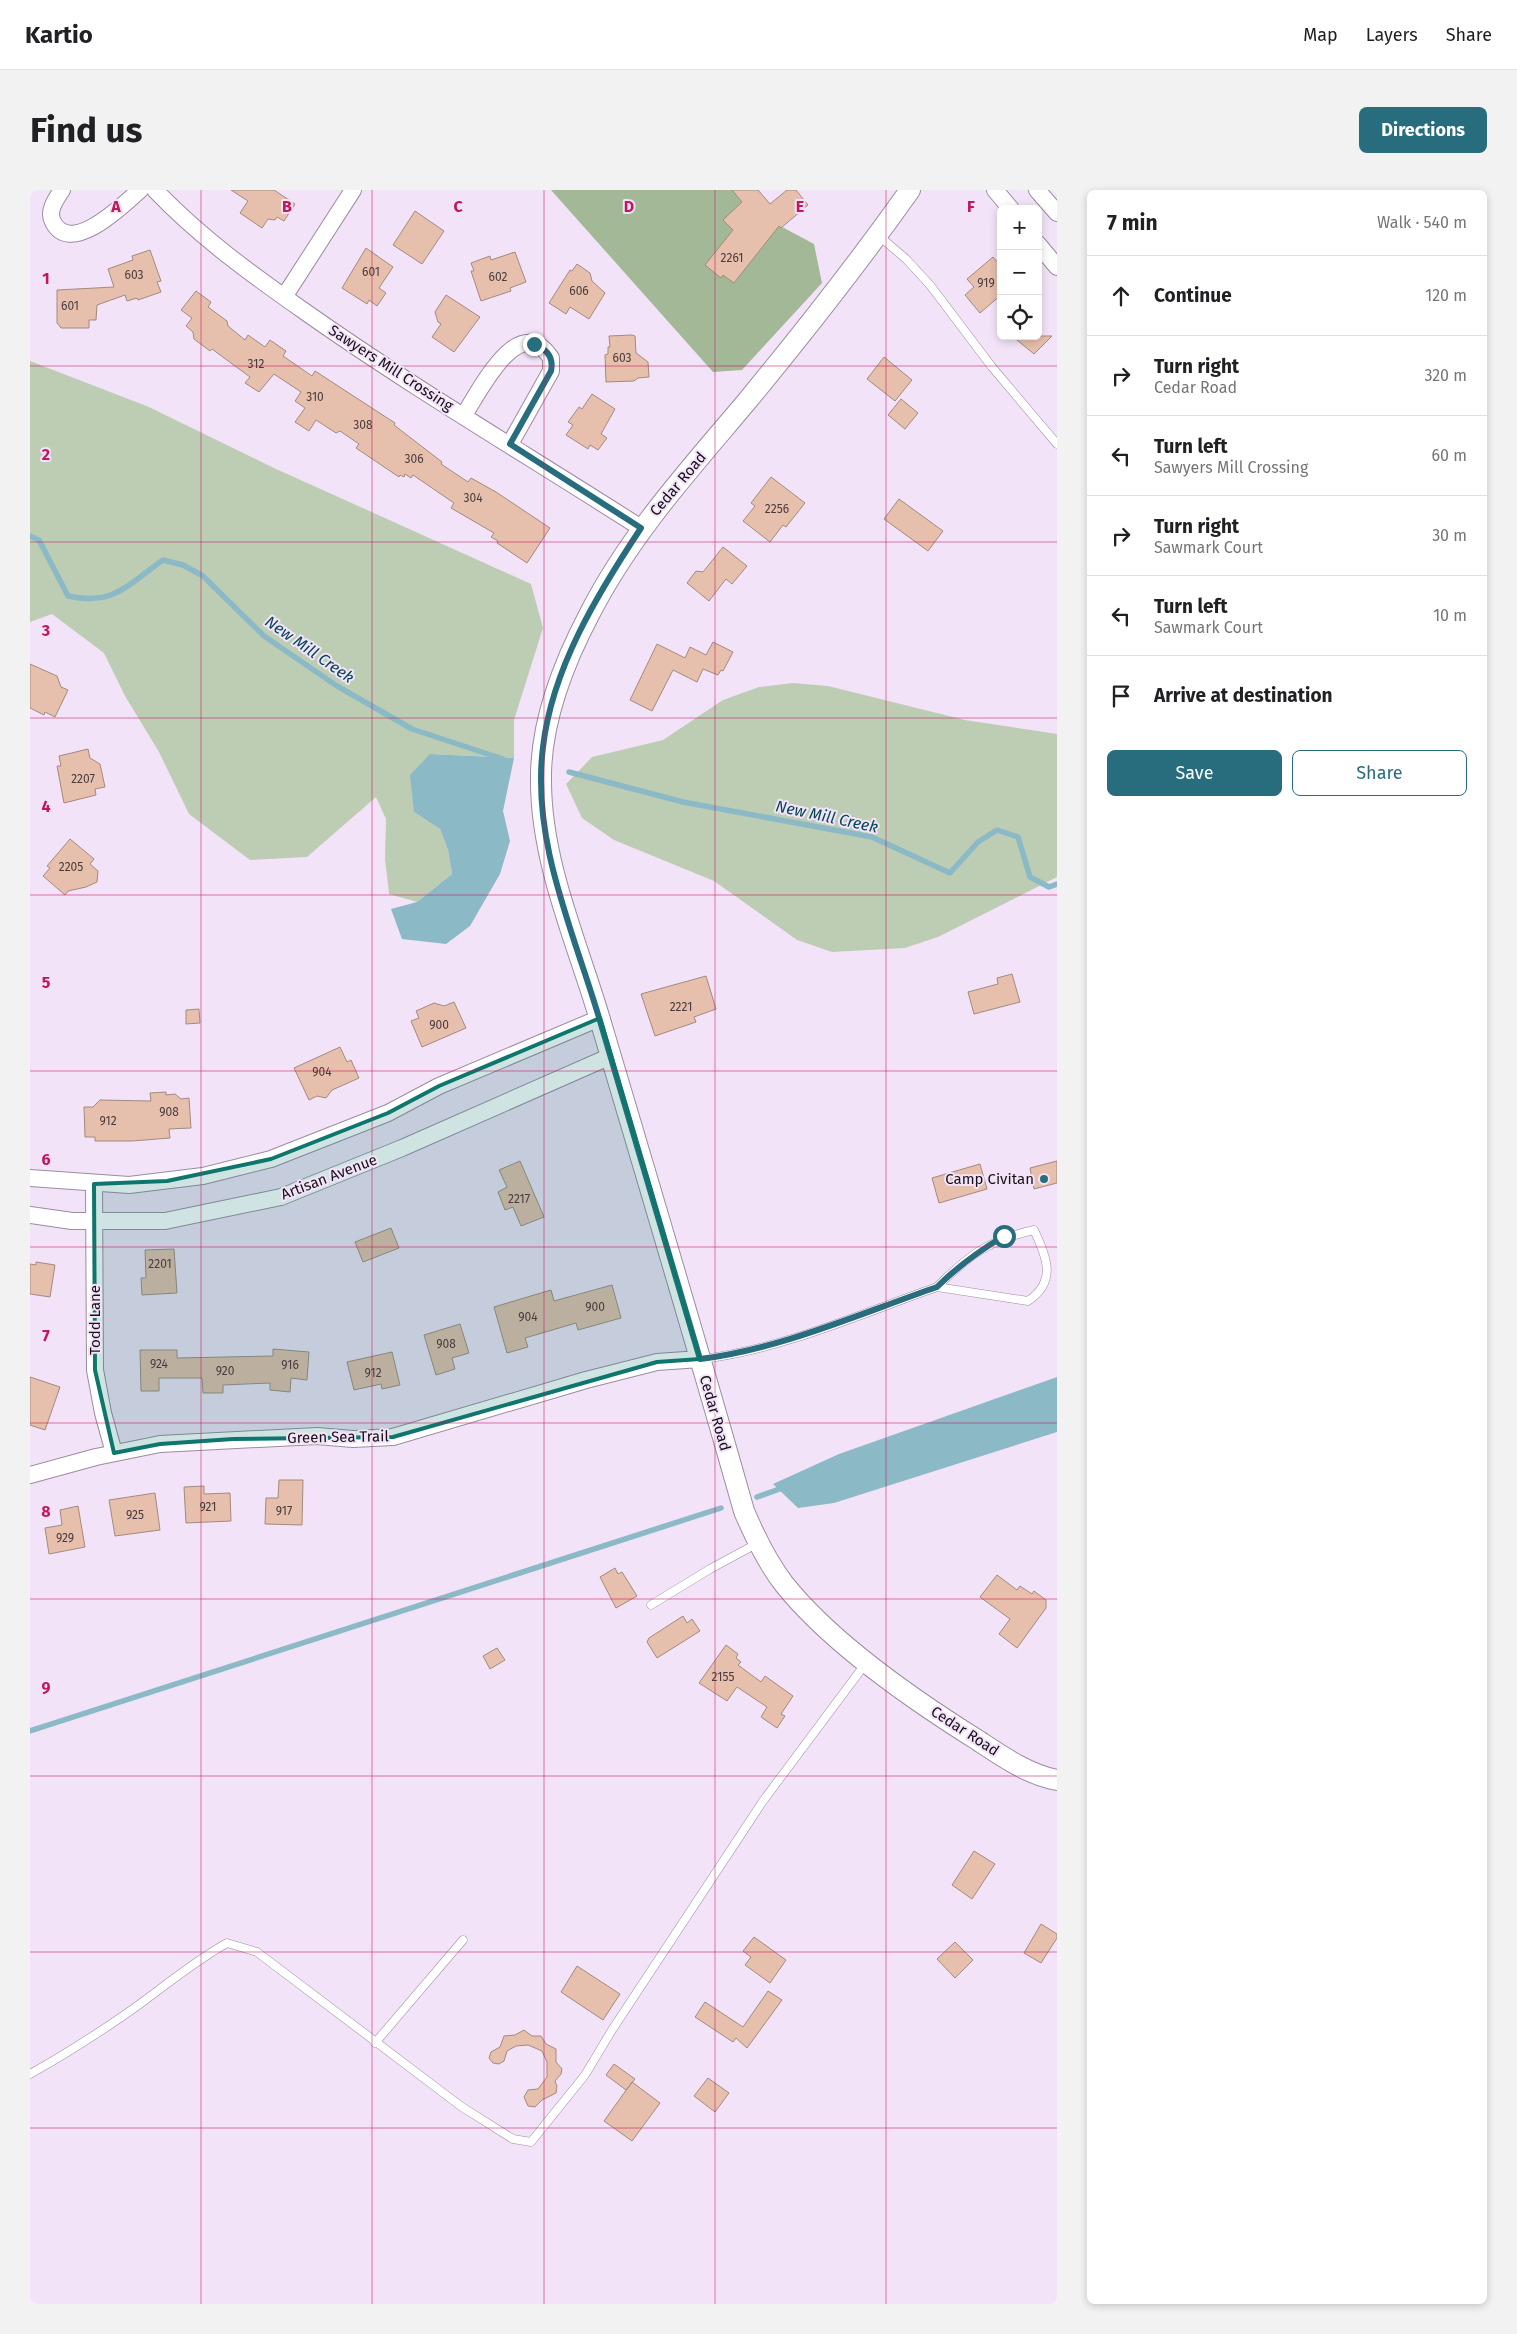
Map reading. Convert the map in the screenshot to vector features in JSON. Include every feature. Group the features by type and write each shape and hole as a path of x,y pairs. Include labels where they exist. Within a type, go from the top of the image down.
{"street":[{"path":"62,190 51,211 52,220 57,229 79,233 98,225 140,190"},
{"name":"Sawyers Mill Crossing","path":"155,190 202,236 235,263 372,359 464,415 641,528"},
{"path":"284,297 352,190"},
{"name":"Cedar Road","path":"910,190 789,351 641,528 612,574 572,650 549,715 540,775 544,829 556,879 600,1018 744,1511 758,1543 774,1570 800,1602 829,1630 867,1662 944,1719 1007,1759 1024,1768 1057,1780"},
{"path":"995,190 1008,205"},
{"path":"1038,190 1050,207"},
{"path":"1042,249 1057,267"},
{"path":"464,415 503,356 516,345 526,343 540,347 551,358 551,371 510,444"},
{"path":"30,1178 129,1185 203,1176 270,1159 388,1113 438,1086 600,1018"},
{"name":"Artisan Avenue","path":"30,1215 94,1221 165,1220 281,1197 393,1152 611,1056"},
{"name":"Todd Lane","path":"94,1184 95,1370 103,1412 114,1453"},
{"name":"Green Sea Trail","path":"30,1475 114,1453 160,1444 317,1436 353,1439 393,1437 586,1380 648,1364 700,1359"}],"lane":[{"path":"878,235 906,259 930,285 992,367 1057,444"},
{"path":"700,1359 735,1355 765,1347 937,1287 956,1268 1004,1236 1034,1230 1044,1252 1048,1277 1040,1294 1028,1301 937,1287"},
{"path":"651,1605 710,1569 758,1543"},
{"path":"30,2074 72,2050 135,2008 199,1959 227,1943 257,1952 375,2043 469,2112 513,2139 531,2142 585,2074 763,1801 867,1662"},
{"path":"375,2043 463,1940"}],"highlighted area":[{"path":"600,1018 700,1359 657,1362 393,1437 233,1439 160,1444 114,1453 95,1370 94,1184 167,1181 271,1159 388,1113 439,1086"}],"green space":[{"path":"551,190 747,190 756,213 814,244 822,283 742,370 713,372"},
{"path":"30,361 149,407 274,468 531,584 543,628 514,720 514,758 430,754 414,812 440,829 448,850 452,874 417,902 389,894 385,859 386,819 376,797 307,857 250,860 189,814 159,752 125,696 104,653 52,614 30,622"},
{"path":"793,683 828,686 965,720 1057,734 1057,877 938,937 905,948 832,952 797,940 714,881 614,840 582,818 566,784 592,757 663,740 723,700 759,687"}],"water":[{"path":"430,754 514,758 503,811 510,841 500,874 470,926 446,944 402,939 391,909 417,902 452,874 448,850 440,829 414,812 410,775"},
{"path":"1057,1377 1057,1432 834,1503 798,1508 773,1484 839,1454"}],"building":[{"path":"231,190 274,190 295,204 284,221 277,217 275,220 268,219 262,228 240,213 248,201"},
{"path":"732,190 758,190 770,204 787,190 796,190 808,205 781,228 779,226 734,283 723,275 721,278 705,265 733,230 723,220 742,202"},
{"path":"415,211 444,231 422,264 393,245"},
{"path":"366,248 393,267 379,288 386,293 377,306 369,300 367,304 342,288"},
{"path":"150,250 161,281 157,282 161,292 138,300 137,298 127,301 125,295 97,305 96,320 89,320 89,328 61,328 57,323 57,290 114,287 108,269 133,260 132,256"},
{"path":"515,252 526,282 510,288 511,291 481,301 471,271 474,271 471,263 490,256 491,260"},
{"path":"993,257 997,262 997,298 980,313 965,295 974,287 967,279"},
{"path":"577,264 590,273 592,281 605,293 589,319 570,307 566,314 549,303 570,270 572,271"},
{"path":"196,291 211,302 208,307 227,321 228,326 245,340 248,335 265,347 270,340 286,351 283,356 312,376 315,371 395,423 394,425 442,462 441,464 468,482 471,478 496,492 550,528 527,563 497,543 498,541 491,537 494,533 451,508 454,503 413,475 411,478 405,474 404,477 400,475 399,477 356,448 359,444 340,431 336,433 316,420 309,431 295,422 305,408 295,401 301,392 274,374 259,392 245,383 250,377 212,349 210,351 194,339 193,332 186,326 192,318 181,310"},
{"path":"446,295 480,317 454,352 432,337 441,324 438,322 435,312"},
{"path":"609,336 635,336 636,353 648,362 649,377 638,378 634,381 606,382 605,355 608,354 608,347 610,347"},
{"path":"1042,336 1052,336 1034,354 1017,340 1042,340"},
{"path":"884,357 912,380 895,401 867,379"},
{"path":"592,394 615,409 601,434 607,438 598,450 590,445 588,449 566,435 573,425 568,422 579,407 582,409"},
{"path":"901,399 918,413 905,429 888,415"},
{"path":"771,477 805,503 786,527 783,525 770,542 743,521 755,506 751,503"},
{"path":"899,499 943,531 928,551 884,519"},
{"path":"723,547 747,566 732,584 726,579 709,601 687,583 696,571 703,572"},
{"path":"713,642 733,652 723,671 721,670 718,675 703,669 697,682 673,670 652,711 630,700 657,644 685,658 690,647 706,655"},
{"path":"30,664 57,676 61,687 68,690 55,717 45,712 44,715 30,708"},
{"path":"88,749 90,758 100,764 105,787 95,789 96,795 64,803 57,766 61,766 59,756"},
{"path":"70,839 94,859 90,864 98,871 97,882 86,887 68,891 65,895 43,876 50,868 47,866"},
{"path":"1012,974 1020,1002 974,1014 968,992 998,984 997,978"},
{"path":"706,976 716,1009 694,1017 696,1022 655,1036 641,994"},
{"path":"454,1002 466,1028 422,1047 411,1021 419,1018 416,1011 434,1003 444,1006"},
{"path":"199,1009 200,1023 186,1024 186,1010"},
{"path":"340,1047 347,1062 351,1060 359,1078 332,1090 326,1098 317,1096 309,1100 294,1068"},
{"path":"166,1092 166,1095 175,1094 181,1099 189,1098 191,1128 169,1129 170,1138 95,1141 95,1137 85,1137 84,1107 93,1107 100,1100 151,1101 150,1093"},
{"path":"520,1161 544,1217 521,1226 513,1207 505,1210 498,1192 507,1187 499,1170"},
{"name":"Camp Civitan","path":"1057,1161 1057,1183 1034,1189 1030,1168"},
{"path":"980,1164 987,1189 939,1203 932,1178"},
{"path":"391,1228 399,1248 363,1262 355,1242"},
{"path":"174,1249 177,1293 142,1295 141,1278 146,1278 145,1250"},
{"path":"36,1262 55,1265 50,1297 30,1294 30,1264 36,1265"},
{"path":"612,1285 621,1318 578,1330 576,1323 525,1338 528,1347 507,1353 494,1307 551,1290 554,1301"},
{"path":"460,1324 469,1353 452,1358 455,1369 436,1375 424,1335"},
{"path":"273,1349 309,1352 307,1380 291,1378 290,1392 270,1390 270,1383 223,1385 223,1393 203,1393 202,1378 159,1378 159,1391 141,1391 140,1350 177,1350 177,1358 273,1356"},
{"path":"392,1352 400,1385 382,1389 381,1384 354,1390 347,1362"},
{"path":"30,1377 60,1387 45,1430 30,1425"},
{"path":"279,1480 303,1480 302,1525 265,1524 266,1498 278,1498"},
{"path":"204,1486 204,1494 230,1493 231,1521 186,1523 184,1487"},
{"path":"155,1493 160,1530 115,1536 109,1500"},
{"path":"78,1506 85,1547 49,1554 45,1528 62,1525 60,1510"},
{"path":"615,1568 618,1574 622,1572 637,1596 616,1608 600,1577"},
{"path":"997,1575 1017,1590 1020,1586 1032,1594 1034,1591 1046,1600 1046,1608 1017,1648 999,1634 1010,1619 980,1597"},
{"path":"683,1616 687,1623 692,1619 700,1631 657,1658 647,1642 649,1638"},
{"path":"726,1645 738,1654 736,1658 741,1662 738,1665 761,1682 765,1676 793,1696 781,1714 785,1716 777,1728 761,1717 767,1707 737,1687 727,1701 699,1683"},
{"path":"497,1648 505,1660 490,1669 483,1656"},
{"path":"974,1851 995,1864 972,1899 952,1885"},
{"path":"1041,1924 1057,1934 1057,1938 1041,1963 1024,1953"},
{"path":"754,1937 786,1960 770,1983 745,1965 751,1957 743,1951"},
{"path":"955,1942 973,1960 955,1978 937,1959"},
{"path":"577,1966 620,1994 603,2020 561,1992"},
{"path":"768,1991 782,2000 747,2048 736,2038 733,2042 695,2017 705,2002 743,2027"},
{"path":"524,2030 532,2036 541,2036 546,2044 556,2049 556,2062 562,2069 561,2074 555,2081 557,2086 556,2093 542,2100 535,2107 528,2106 524,2097 528,2090 538,2089 547,2077 547,2062 542,2051 528,2045 516,2046 507,2051 504,2061 499,2064 493,2063 489,2058 491,2052 500,2047 504,2036 515,2035"},
{"path":"614,2064 635,2079 626,2090 606,2075"},
{"path":"708,2078 729,2093 715,2112 694,2096"},
{"path":"632,2082 660,2103 632,2141 604,2121"}],"waterway":[{"name":"New Mill Creek","path":"30,536 39,540 68,596 84,598 109,596 129,585 163,560 183,565 203,576 264,636 337,686 412,729 503,759"},
{"name":"New Mill Creek","path":"569,772 683,802 872,837 950,873 978,842 997,830 1018,837 1030,877 1049,887 1057,884"},
{"path":"757,1497 785,1487"},
{"path":"30,1731 721,1508"}],"place":[{"name":"Camp Civitan","path":"1044,1179"}],"route":[{"path":"534,344 547,352 551,358 551,371 547,382 510,444 641,528 616,566 590,614 561,677 549,715 543,746 540,775 541,800 544,829 556,879 600,1018 700,1359 735,1355 765,1347 937,1287 956,1268 1004,1236"}]}
